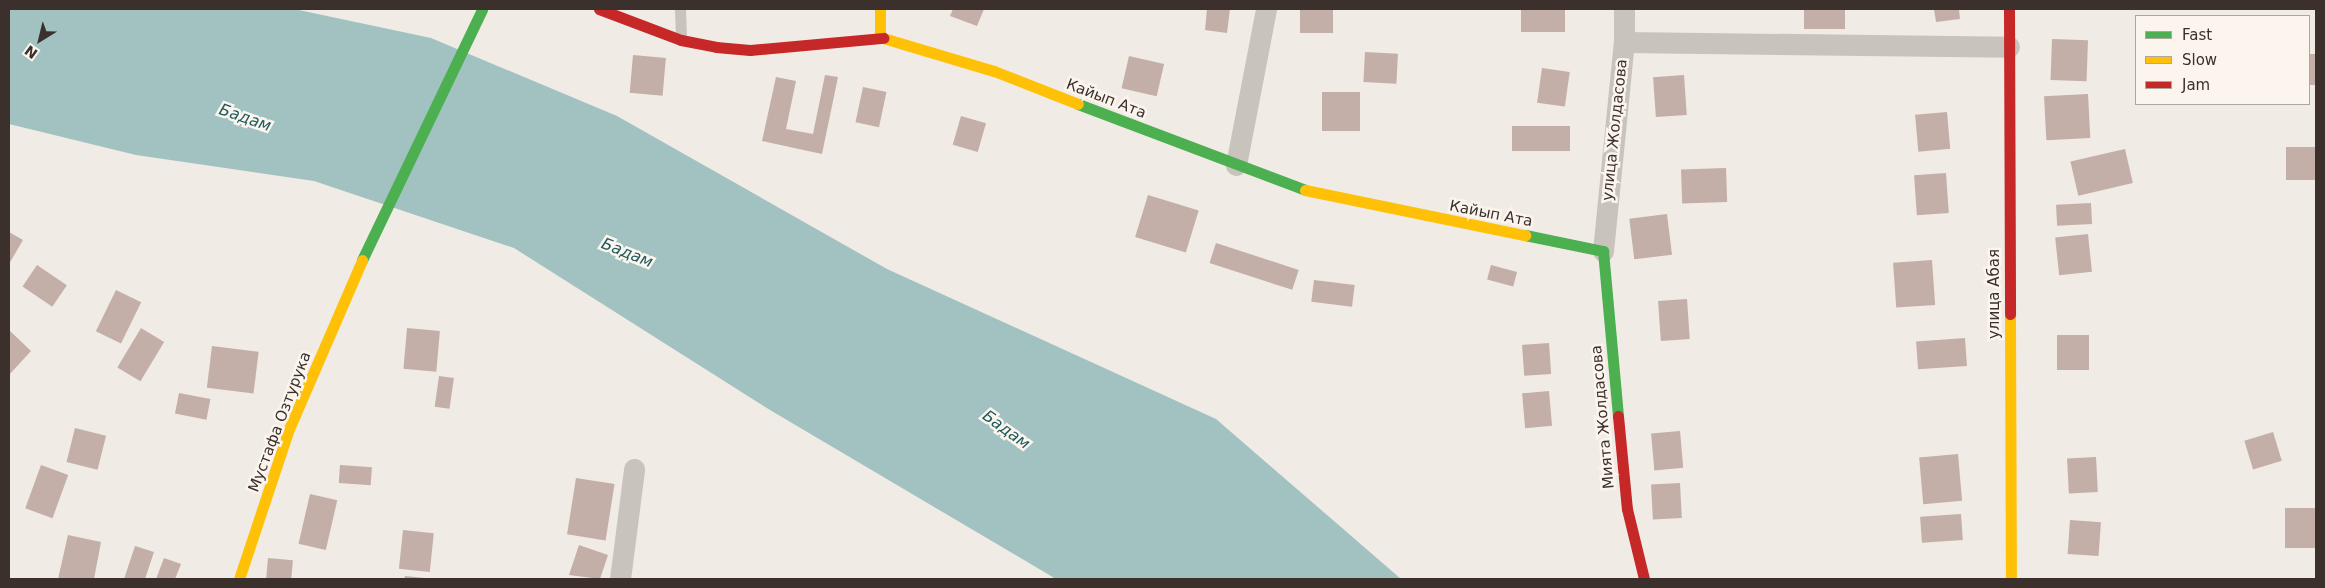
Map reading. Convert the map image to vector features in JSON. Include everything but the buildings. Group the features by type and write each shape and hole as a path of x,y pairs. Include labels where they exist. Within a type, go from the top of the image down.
{"street":[{"name":"Мустафа Озтурука","path":"239,579 289,429 354,277 482,9"},
{"name":"Кайып Ата","path":"599,9 681,40 750,50 880,37 994,71 1299,189 1603,251"},
{"path":"880,9 880,37"},
{"path":"1236,165 1266,9"},
{"name":"улица Жолдасова","path":"1603,251 1624,42 1624,9"},
{"name":"улица Абая","path":"2009,9 2011,579"},
{"path":"1624,42 2009,47"},
{"name":"Мията Жолдасова","path":"1603,251 1627,509 1644,579"},
{"path":"620,579 634,469"}],"lane":[{"path":"680,9 681,40"}],"water":[{"name":"Бадам","path":"9,9 294,9 431,38 617,116 887,269 1216,419 1401,579 1056,579 770,410 514,248 314,181 136,155 9,124"}],"traffic: fast":[{"path":"362,260 482,9"},
{"path":"1078,104 1305,190"},
{"path":"1525,235 1603,251 1618,416"}],"traffic: slow":[{"path":"880,9 880,37"},
{"path":"883,38 994,71 1078,104"},
{"path":"1305,190 1525,235"},
{"path":"239,579 289,429 362,260"},
{"path":"2010,314 2011,579"}],"traffic: jam":[{"path":"599,9 681,40 716,47 750,50 883,38"},
{"path":"2009,9 2010,314"},
{"path":"1618,416 1627,509 1644,579"}]}
